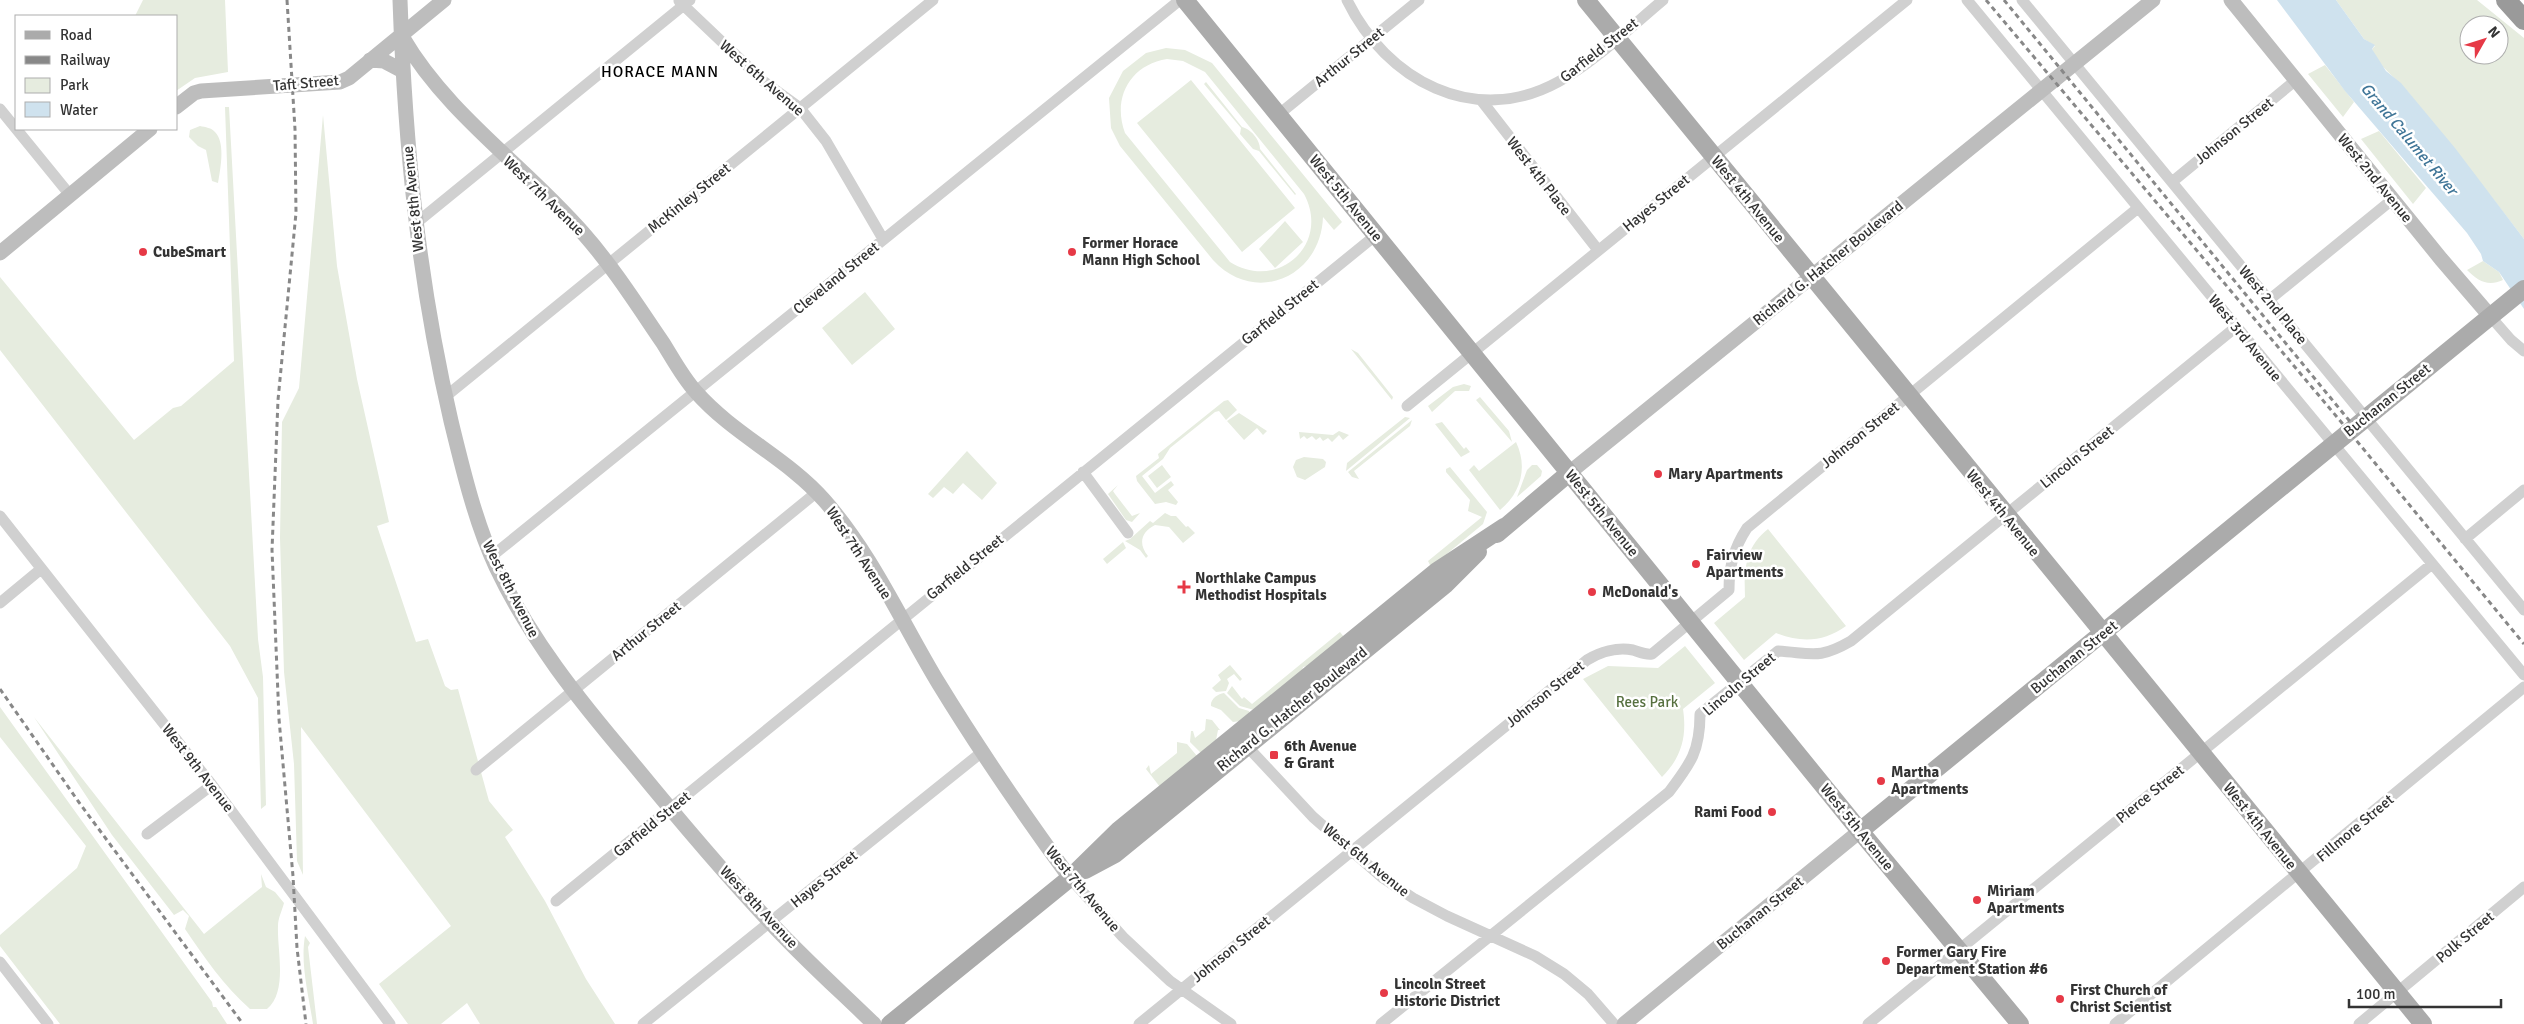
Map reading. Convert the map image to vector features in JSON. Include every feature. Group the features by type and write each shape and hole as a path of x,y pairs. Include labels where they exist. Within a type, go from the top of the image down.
{"highway":[{"path":"2506,0 2524,20"}],"main road":[{"name":"West 5th Avenue","path":"1185,0 1860,831 2020,1024"},
{"name":"West 4th Avenue","path":"1586,0 2200,754 2423,1024"},
{"name":"Buchanan Street","path":"1860,831 2366,418 2496,317 2524,289"},
{"name":"Richard G. Hatcher Boulevard","path":"890,1024 1070,878 1115,854 1241,741 1375,632 1446,584 1504,527 1569,473"}],"street":[{"name":"West 8th Avenue","path":"400,0 403,71 415,224 445,396 473,503 492,556 529,628 572,690 670,810 770,922 874,1024"},
{"path":"404,0 416,9 430,12"},
{"name":"Taft Street","path":"178,105 194,93 201,91 340,82 444,0"},
{"name":"McKinley Street","path":"445,396 933,0"},
{"name":"Cleveland Street","path":"492,556 1180,0"},
{"path":"1347,0 1372,38"},
{"name":"Arthur Street","path":"1278,115 1419,0"},
{"name":"Garfield Street","path":"1372,38 1395,62 1419,81 1454,95 1481,100 1509,99 1542,90 1574,73 1663,0"},
{"name":"Hayes Street","path":"1407,406 1907,0"},
{"name":"West 3rd Avenue","path":"1967,0 2524,675"},
{"name":"West 2nd Place","path":"2022,0 2524,610"},
{"name":"Richard G. Hatcher Boulevard","path":"1569,473 2153,0"},
{"name":"West 2nd Avenue","path":"2231,0 2392,199 2524,351"},
{"path":"415,224 684,2"},
{"name":"West 6th Avenue","path":"684,2 763,81 800,108 826,141 883,240"},
{"name":"West 7th Avenue","path":"401,35 415,58 501,154 566,214 609,264 695,391 730,425 794,470 817,492 849,532 982,752 1024,816 1070,878 1123,937 1180,990 1231,1024"},
{"path":"370,60 384,61 403,71"},
{"name":"Johnson Street","path":"2172,182 2296,80"},
{"name":"West 4th Place","path":"1481,100 1598,250"},
{"path":"0,109 15,127"},
{"path":"17,130 70,195"},
{"path":"0,253 149,130"},
{"path":"2269,300 2392,199"},
{"name":"Johnson Street","path":"1139,1024 1587,660 1614,650 1628,650 1647,655 1652,654 1691,623 1728,592 1733,557 1747,528 2138,208"},
{"name":"Garfield Street","path":"556,901 1376,235"},
{"name":"Lincoln Street","path":"1381,1024 1669,792 1692,761 1700,734 1700,714 1739,682 1778,651 1820,655 1836,650 1851,641 2236,327"},
{"path":"1082,472 1128,532"},
{"path":"2465,539 2524,490"},
{"name":"Arthur Street","path":"476,770 817,492"},
{"name":"West 9th Avenue","path":"0,516 212,785 390,1024"},
{"name":"Pierce Street","path":"1868,1024 2432,564"},
{"path":"0,603 41,569"},
{"name":"Fillmore Street","path":"2115,1024 2524,687"},
{"name":"West 6th Avenue","path":"1241,741 1301,805 1383,878 1413,898 1447,916 1535,956 1564,974 1588,994 1614,1024"},
{"name":"Hayes Street","path":"643,1024 982,752"},
{"path":"147,834 212,785"},
{"name":"Buchanan Street","path":"1624,1024 1860,831"},
{"name":"Polk Street","path":"2360,1024 2524,888"},
{"path":"0,962 48,1024"}],"green space":[{"path":"143,0 225,0 228,72 195,78 178,90 178,15 136,15"},
{"path":"2336,0 2477,0 2496,15 2459,15 2459,65 2509,65 2509,26 2524,38 2524,239 2408,92 2379,62 2372,49 2375,46 2364,39"},
{"path":"1166,48 1185,50 1212,63 1342,222 1334,230 1323,217 1319,238 1311,256 1298,269 1283,278 1266,282 1248,281 1230,274 1213,260 1120,146 1111,128 1109,98 1123,71 1146,53","holes":["1167,59 1183,61 1205,72 1304,194 1311,213 1311,230 1305,245 1295,258 1282,267 1266,271 1248,270 1230,262 1125,133 1121,108 1127,85 1134,76 1154,62"]},
{"path":"2325,65 2354,102 2343,117 2308,74"},
{"path":"1191,80 1295,208 1242,252 1137,123"},
{"path":"1206,82 1242,127 1254,135 1260,149 1295,195 1259,151 1253,149 1240,134 1241,128 1204,84"},
{"path":"225,107 229,107 258,639 263,677 266,805 261,809 258,698 230,646 0,350 0,277 134,440 173,408 181,406 234,361"},
{"path":"323,115 337,266 357,379 389,522 377,526 416,642 428,639 445,686 451,690 458,689 489,801 513,830 505,837 545,901 586,979 615,1024 480,1024 467,1003 441,1024 408,1024 379,984 451,926 301,727 303,875 297,861 294,764 284,672 280,538 282,422 299,388"},
{"path":"200,126 214,131 220,143 221,164 218,183 212,181 206,150 198,146 189,137 190,130"},
{"path":"2379,131 2426,188 2413,204 2361,139"},
{"path":"1285,221 1303,242 1275,268 1259,249"},
{"path":"2483,261 2499,272 2503,280 2493,283 2484,282 2467,270"},
{"path":"865,292 895,329 852,365 822,328"},
{"path":"1351,349 1358,353 1393,397 1392,400"},
{"path":"1464,384 1471,386 1469,391 1455,391 1432,412 1428,406 1453,387"},
{"path":"1480,397 1509,431 1512,442 1476,400"},
{"path":"1228,400 1237,410 1226,420 1219,411 1215,412 1170,448 1163,459 1142,476 1155,493 1171,481 1174,485 1168,490 1178,502 1176,505 1166,502 1155,504 1137,481 1136,476 1159,458 1158,454 1224,401"},
{"path":"1239,413 1267,431 1263,435 1257,428 1244,440 1227,421"},
{"path":"1405,417 1410,418 1346,471 1347,463"},
{"path":"1412,420 1410,426 1354,471 1359,479 1352,477 1348,472"},
{"path":"1442,422 1464,449 1466,447 1470,452 1461,457 1435,424"},
{"path":"1339,431 1349,435 1343,440 1339,435 1332,442 1328,438 1323,441 1320,437 1316,440 1312,436 1307,439 1304,436 1300,439 1299,432 1333,435"},
{"path":"1516,442 1522,461 1520,479 1513,496 1500,510 1469,470 1474,465 1479,471"},
{"path":"967,451 997,483 982,500 963,483 953,494 944,487 933,498 928,494"},
{"path":"1304,457 1323,459 1326,462 1325,467 1305,480 1297,477 1293,467 1296,460"},
{"path":"1162,465 1171,477 1157,488 1148,476"},
{"path":"1532,465 1537,465 1542,471 1541,476 1517,497 1527,470"},
{"path":"1450,467 1487,512 1483,524 1431,567 1428,561 1482,517 1468,511 1470,500 1446,472 1446,469"},
{"path":"1118,485 1113,491 1132,516 1140,513 1132,522 1126,520 1108,494"},
{"path":"1165,513 1176,516 1186,527 1188,526 1195,533 1183,543 1169,527 1155,525 1147,531 1142,539 1143,547 1148,556 1146,558 1140,550 1125,541 1130,539 1150,521 1153,523"},
{"path":"1768,529 1846,626 1829,635 1812,639 1794,638 1776,633 1744,660 1714,623 1745,597 1746,568 1750,551 1760,536"},
{"path":"1123,542 1126,548 1107,564 1103,559"},
{"path":"1340,632 1344,637 1307,666 1303,667 1302,671 1254,710 1240,706 1227,693 1232,686 1242,699 1244,697 1252,704"},
{"name":"Rees Park","path":"1685,646 1715,683 1683,709 1684,728 1682,746 1674,762 1662,777 1583,679 1608,666 1658,668"},
{"path":"1230,665 1242,679 1240,681 1234,674 1227,679 1229,683 1226,691 1216,692 1212,688 1221,680 1218,675"},
{"path":"1224,693 1239,708 1249,711 1250,714 1241,721 1233,722 1221,710 1211,706 1215,697"},
{"path":"0,707 227,1024 60,1024 0,946 0,935 77,868 86,846 0,737"},
{"path":"34,717 204,934 262,887 261,874 266,887 275,892 284,903 278,926 279,981 277,992 267,1009 250,1009 215,971 185,929 189,916 183,910 174,915 112,835"},
{"path":"1206,719 1212,720 1220,730 1218,730 1216,740 1201,753 1190,742 1191,731 1193,731 1195,738 1205,730"},
{"path":"1177,742 1187,744 1197,756 1160,787 1146,769 1149,765 1151,774 1177,753"},
{"path":"305,936 310,943 308,947 317,1024 313,1024 306,980"}],"water":[{"name":"Grand Calumet River","path":"2277,0 2336,0 2364,39 2375,45 2372,49 2386,71 2401,83 2455,148 2524,239 2524,309 2499,272 2483,261 2481,254 2467,233 2345,91"}],"railway":[{"path":"287,0 295,129 296,213 278,400 272,550 279,719 293,876 297,948 306,1024"},
{"path":"1986,0 2342,423 2524,644"},
{"path":"2004,0 2352,424"},
{"path":"0,689 78,801 243,1024"}],"place":[{"name":"CubeSmart","path":"143,252"},
{"name":"Former Horace Mann High School","path":"1072,252"},
{"name":"Mary Apartments","path":"1658,474"},
{"name":"Fairview Apartments","path":"1696,564"},
{"name":"Northlake Campus Methodist Hospitals","path":"1184,587"},
{"name":"McDonald's","path":"1592,592"},
{"name":"6th Avenue & Grant","path":"1274,755"},
{"name":"Martha Apartments","path":"1881,781"},
{"name":"Rami Food","path":"1772,812"},
{"name":"Miriam Apartments","path":"1977,900"},
{"name":"Former Gary Fire Department Station #6","path":"1886,961"},
{"name":"Lincoln Street Historic District","path":"1384,993"},
{"name":"First Church of Christ Scientist","path":"2060,999"}],"district":[{"name":"HORACE MANN","path":"660,72"}]}
